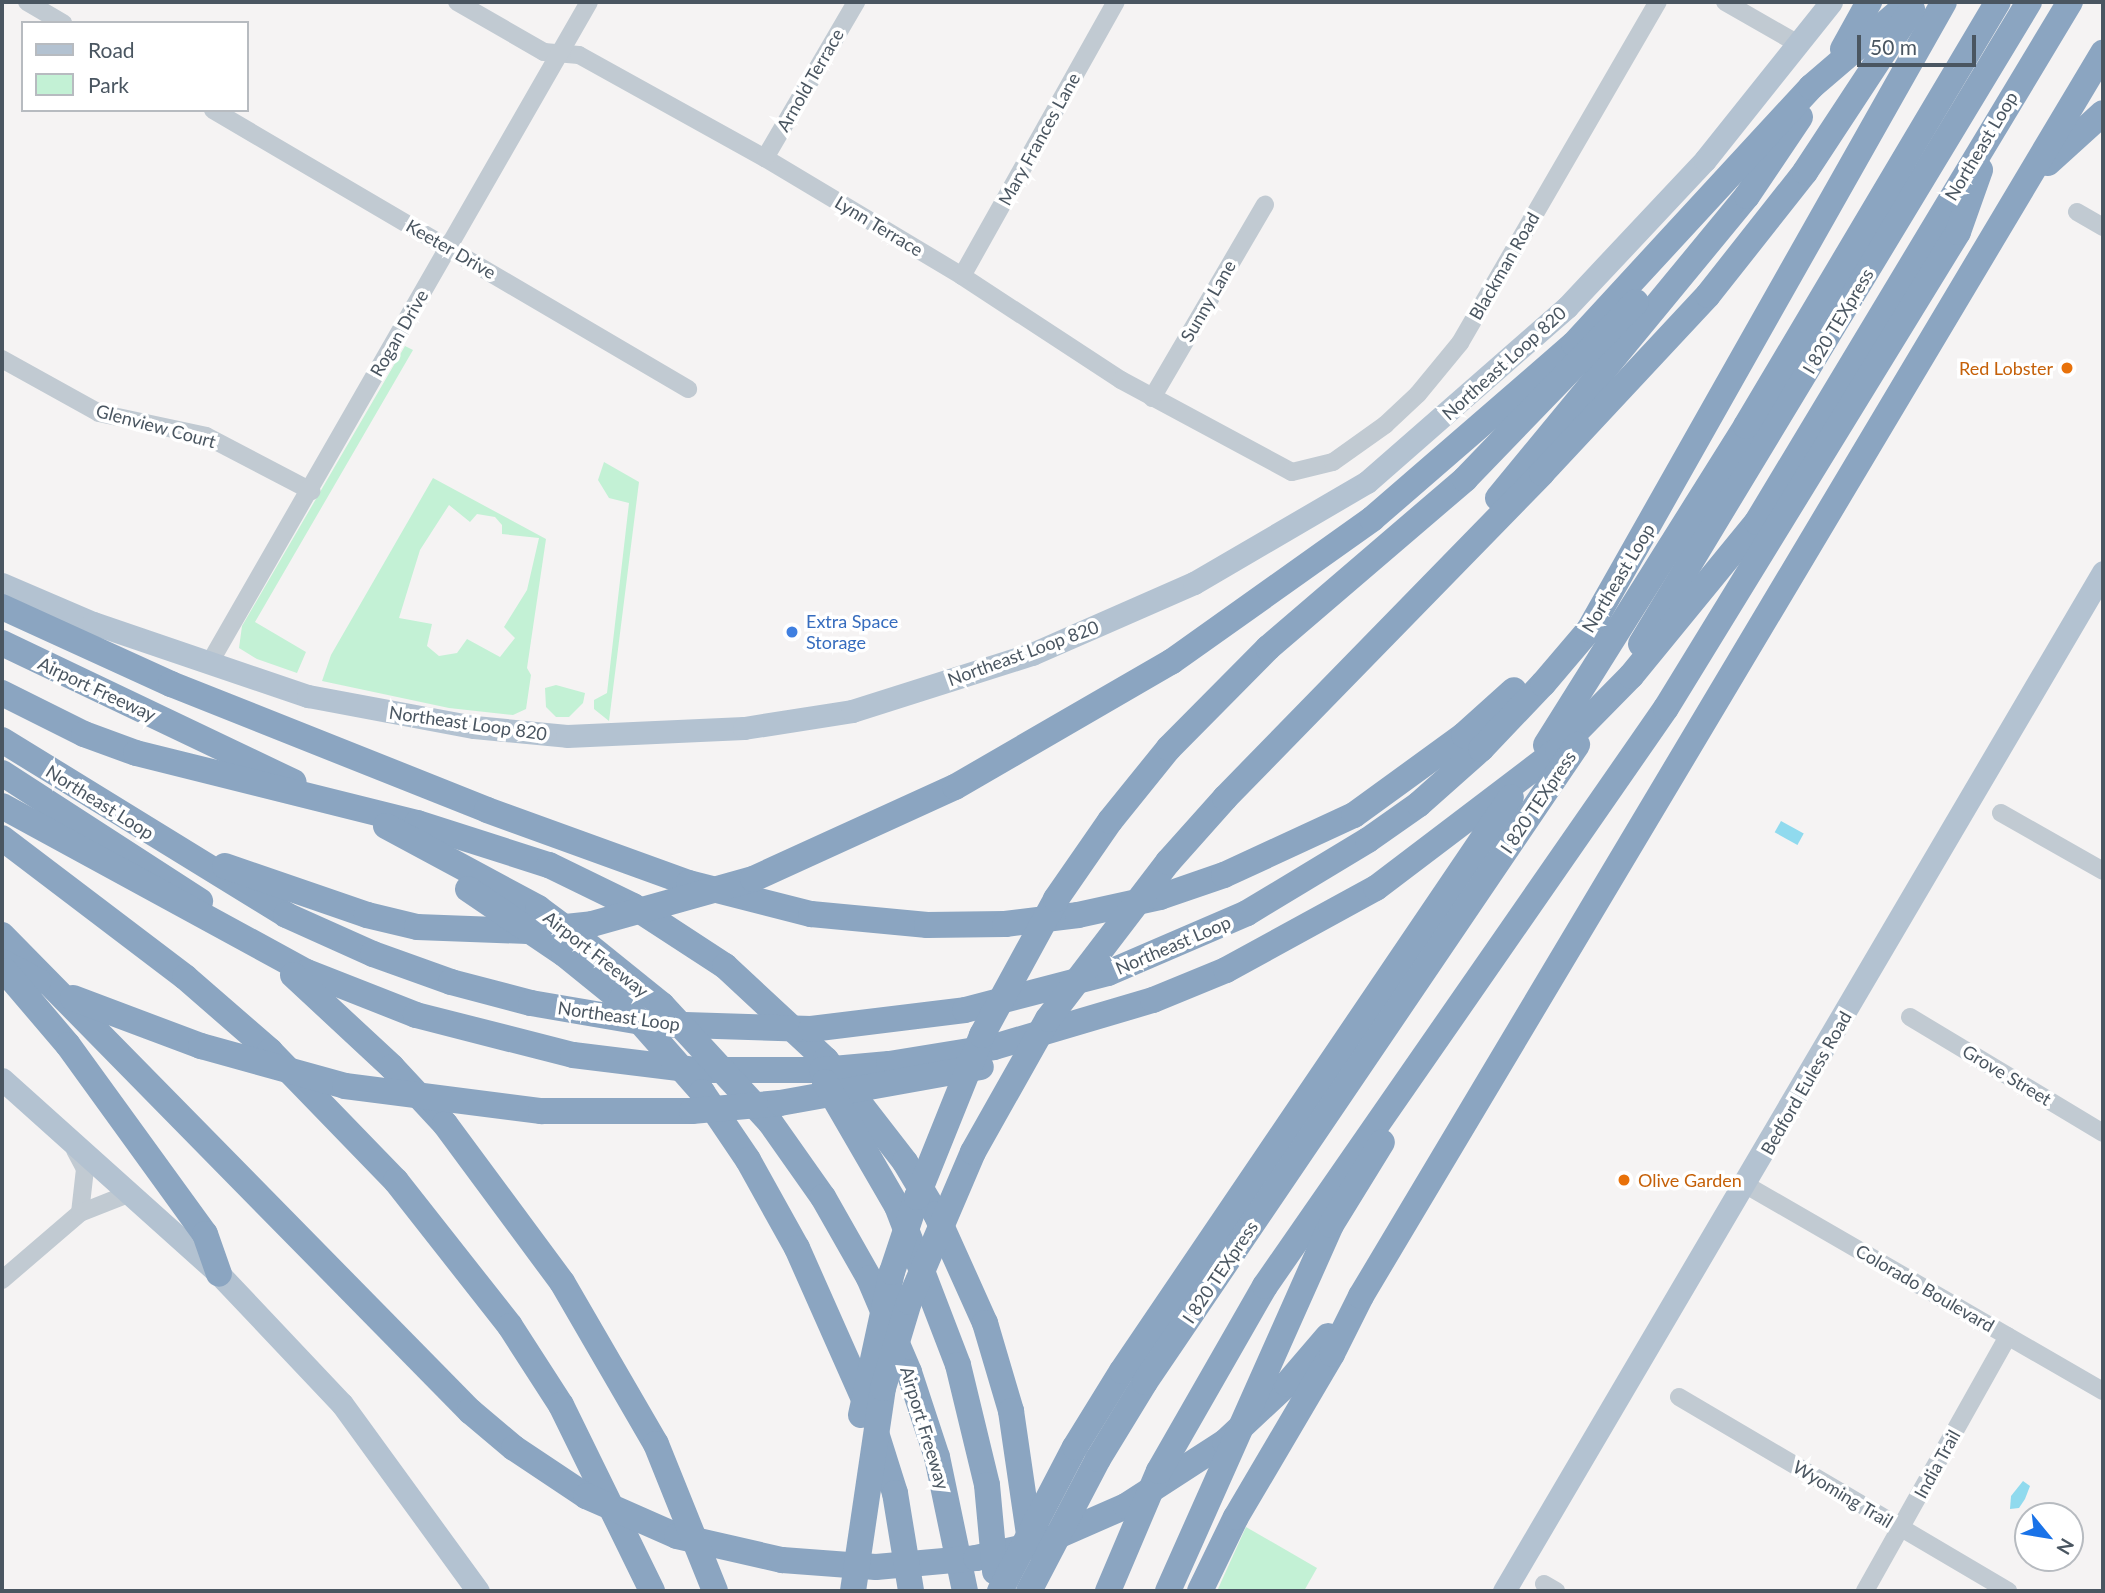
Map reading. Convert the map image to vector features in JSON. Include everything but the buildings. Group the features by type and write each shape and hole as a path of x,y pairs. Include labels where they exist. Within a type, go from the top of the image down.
{"highway":[{"path":"1431,586 1528,459 1747,196 1869,2"},
{"path":"174,848 367,915 463,932 592,924 753,879 955,787 1100,706 1241,616 1307,568 1509,404 1574,344 1811,87 1910,2"},
{"path":"853,1591 884,1388 934,1235 973,1152 1048,1019 1168,862 1708,295 1805,172 1917,2"},
{"name":"Northeast Loop","path":"2,740 286,915 373,954 451,982 531,1003 596,1016 712,1029 884,1023 1023,999 1185,943 1304,883 1419,804 1481,749 1589,630 1944,2"},
{"name":"I 820 TEXpress","path":"1030,1591 1098,1459 1145,1382 1609,696 1998,2"},
{"name":"I 820 TEXpress","path":"998,1591 1075,1447 1122,1371 1757,433 2029,2"},
{"name":"Northeast Loop","path":"1069,1029 1153,1000 1226,970 1376,888 1558,750 1631,676 1757,522 1997,119 2070,2"},
{"path":"1200,1591 1236,1517 1332,1354 1360,1296 2015,196 2103,53"},
{"path":"2015,196 2103,113"},
{"path":"1108,1591 1159,1471 1200,1394 1265,1286 1688,672 1958,232 1997,119"},
{"path":"837,1591 870,1358 896,1260 982,1035 1056,899 1110,821 1169,748 1268,648 1465,479 1587,358 1695,231 1739,164"},
{"path":"2,607 171,684 487,810 689,883 755,902 852,919 927,925 1005,924 1078,915 1160,897 1224,876 1354,815 1410,777 1485,718 1532,671 1589,630"},
{"name":"Airport Freeway","path":"2,643 388,827 538,908 662,1005 771,1122 823,1196 869,1278 909,1372 937,1457 965,1591"},
{"path":"2,693 84,734 136,753 417,823 550,865 633,906 725,966 775,1010 867,1109 905,1162 961,1266 985,1323 1011,1411 1026,1489 1030,1591"},
{"path":"2,773 130,853 267,952 337,1013 445,1124 562,1282 617,1371 656,1444 715,1591"},
{"path":"2,806 307,972 416,1015 573,1055 695,1070 822,1070 981,1049 1069,1029"},
{"path":"487,810 614,883 673,926 723,968 820,1073 897,1206 958,1365 987,1485 998,1591"},
{"path":"388,827 396,844 516,919 621,1000 702,1092 748,1160 797,1248 848,1360 895,1493 911,1591"},
{"path":"2,838 185,977 270,1051 396,1181 510,1326 561,1405 652,1591"},
{"path":"2,935 470,1411 514,1448 586,1496 637,1521 727,1550 782,1560 876,1567 975,1558 1038,1544 1126,1506 1177,1476 1225,1442 1287,1384 1360,1296"},
{"path":"2,965 100,1009 252,1062 345,1086 440,1102 541,1111 692,1111 838,1095 984,1066 1069,1029"},
{"path":"2,965 68,1045 205,1234 219,1274"},
{"path":"1168,1591 1331,1225 1412,1094 1417,1062"}],"main road":[{"name":"Northeast Loop 820","path":"2,584 209,664 308,696 388,713 586,737 744,729 852,711 1032,654 1194,583 1367,482 1567,307 1705,160 1800,45 1831,2"},
{"name":"Bedford Euless Road","path":"1504,1591 1746,1185 2103,572"},
{"path":"2,1079 219,1274 342,1404 478,1591"}],"street":[{"path":"27,2 60,21"},
{"name":"Lynn Terrace","path":"457,2 544,52 579,54 765,158 962,276 1152,398 1292,472"},
{"name":"Rogan Drive","path":"209,664 311,491 589,2"},
{"name":"Arnold Terrace","path":"765,158 856,2"},
{"name":"Mary Frances Lane","path":"962,276 1116,2"},
{"name":"Blackman Road","path":"1292,472 1333,462 1385,425 1418,394 1460,343 1658,2"},
{"path":"1725,2 1800,45"},
{"name":"Keeter Drive","path":"216,112 688,389"},
{"name":"Sunny Lane","path":"1152,398 1265,205"},
{"path":"2077,212 2103,227"},
{"name":"Glenview Court","path":"2,359 99,412 206,436 311,491"},
{"path":"2001,813 2103,871"},
{"name":"Grove Street","path":"1910,1017 2103,1133"},
{"path":"72,1143 85,1169 80,1213"},
{"name":"Colorado Boulevard","path":"1746,1185 2103,1391"},
{"path":"2,1280 80,1213 128,1194"},
{"name":"India Trail","path":"1865,1591 2008,1336"},
{"name":"Wyoming Trail","path":"1679,1397 2008,1591"}],"green space":[{"path":"405,346 413,350 255,622 306,652 297,673 257,659 239,648 242,626"},
{"path":"604,462 639,482 609,721 594,709 594,700 607,693 629,503 609,498 598,480"},
{"path":"433,478 546,539 527,668 531,675 526,709 513,715 449,708 322,681 331,655","holes":["449,505 470,522 477,514 495,517 502,525 502,534 539,538 527,590 504,627 515,638 500,657 467,639 457,653 439,656 427,646 432,624 399,618 420,550"]},
{"path":"556,685 585,693 583,703 569,717 556,717 546,707 545,688"},
{"path":"1246,1527 1317,1568 1304,1591 1217,1591"}],"water":[{"path":"1781,821 1804,834 1797,845 1775,832"},
{"path":"2023,1481 2030,1486 2023,1502 2014,1502 2014,1509 2010,1509 2011,1496"}],"place":[{"name":"Red Lobster","path":"2067,368"},
{"name":"Extra Space Storage","path":"792,632"},
{"name":"Olive Garden","path":"1624,1180"}]}
